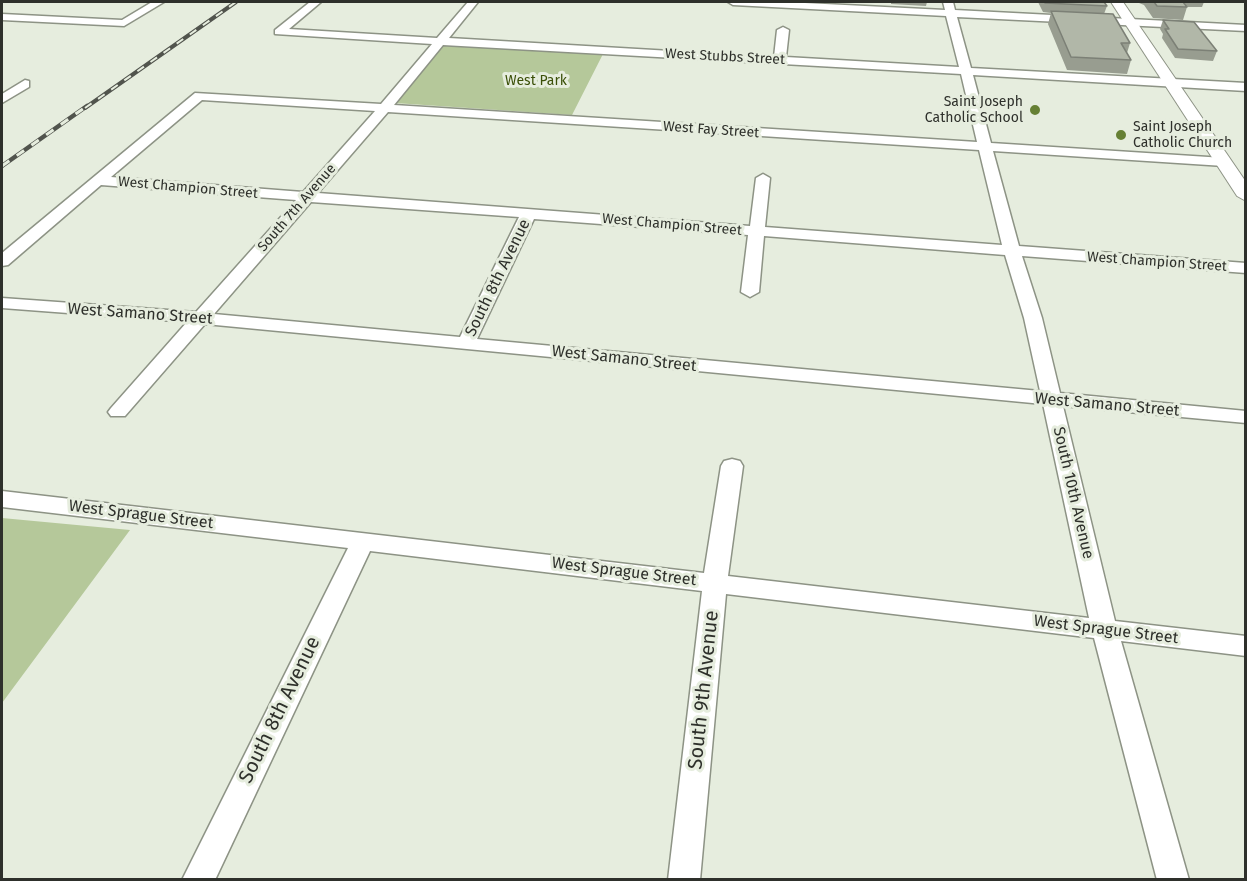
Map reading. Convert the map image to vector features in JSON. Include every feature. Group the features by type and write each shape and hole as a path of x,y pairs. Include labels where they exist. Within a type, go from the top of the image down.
{"main road":[{"path":"1117,2 1245,196"}],"street":[{"path":"2,17 124,23 159,2"},
{"name":"West Stubbs Street","path":"316,2 279,32 1245,87"},
{"name":"South 7th Avenue","path":"118,412 384,109 473,2"},
{"path":"733,2 949,7 1132,22 1245,28"},
{"name":"South 10th Avenue","path":"949,7 1012,251 1033,318 1105,630 1173,879"},
{"path":"780,60 783,30"},
{"path":"2,83 25,84 2,99"},
{"name":"West Fay Street","path":"100,181 199,96 1224,162"},
{"path":"750,292 763,178"},
{"path":"2,261 100,181"},
{"name":"West Champion Street","path":"100,181 1245,268"},
{"name":"South 8th Avenue","path":"466,343 529,213"},
{"name":"West Samano Street","path":"2,303 199,318 1245,417"},
{"name":"South 9th Avenue","path":"684,879 715,583 732,466"},
{"name":"West Sprague Street","path":"2,499 1245,646"},
{"name":"South 8th Avenue","path":"198,879 363,541"}],"green space":[{"name":"West Park","path":"445,44 603,54 572,115 395,103"},
{"path":"2,518 130,530 2,703"}],"building":[{"path":"1104,2 1107,6 1045,3"},
{"path":"1154,2 1183,2 1187,7 1157,6"},
{"path":"1051,11 1113,14 1130,43 1121,43 1131,60 1071,57"},
{"path":"1163,20 1194,22 1217,51 1178,49 1165,29 1169,29"}],"railway":[{"path":"85,108 236,2"},
{"path":"2,166 87,106"}],"place":[{"name":"Saint Joseph Catholic School","path":"1035,110"},
{"name":"Saint Joseph Catholic Church","path":"1121,135"}]}
